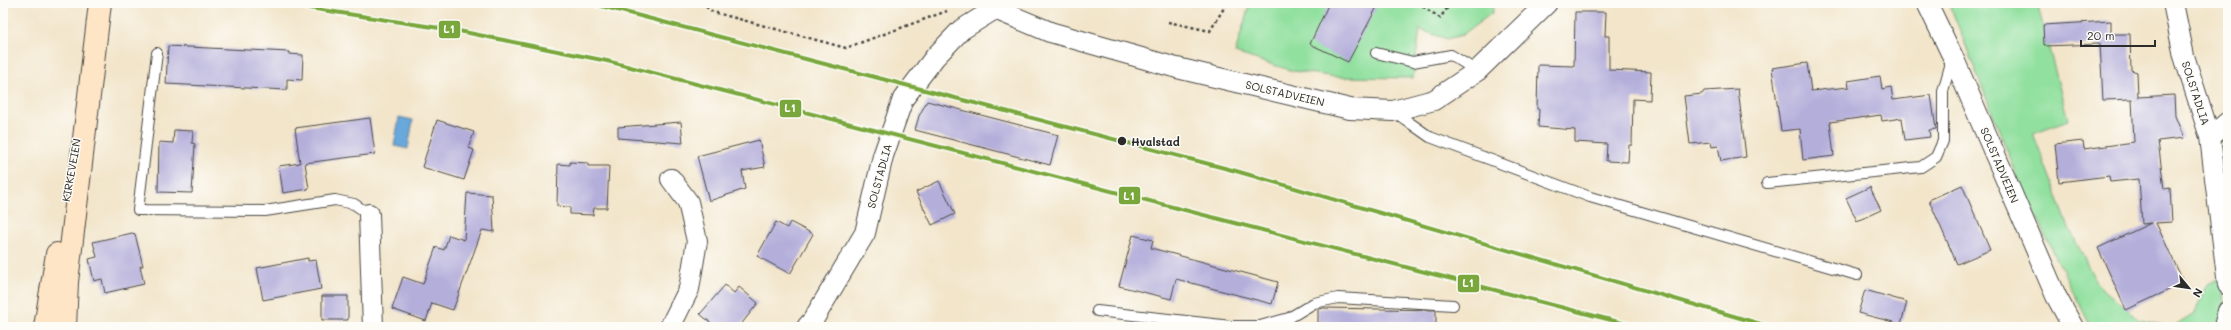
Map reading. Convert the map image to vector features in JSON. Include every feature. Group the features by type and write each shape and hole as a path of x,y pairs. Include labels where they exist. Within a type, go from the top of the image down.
{"main road":[{"name":"KIRKEVEIEN","path":"44,327 99,8"},
{"name":"KIRKEVEIEN","path":"65,327 67,282 99,8"}],"street":[{"name":"SOLSTADVEIEN","path":"996,6 1050,32 1177,68 1350,109 1392,111 1434,100 1478,71 1547,3"},
{"name":"SOLSTADVEIEN","path":"1927,3 1953,57 2056,296 2073,327"},
{"name":"SOLSTADLIA","path":"2173,3 2184,56 2210,137"},
{"name":"SOLSTADLIA","path":"806,327 813,320 865,233 883,156 903,99 935,57 961,30 996,6"},
{"path":"2228,122 2210,137 2228,285"},
{"path":"670,327 689,289 697,242 688,202 671,179"},
{"path":"369,214 373,327"},
{"path":"2224,327 2228,311"}],"lane":[{"path":"1376,52 1413,62 1451,55 1478,71"},
{"path":"157,53 138,210 265,210 336,200 354,204 369,214"},
{"path":"1767,183 1921,167 1936,157 1943,141 1943,91 1953,57"},
{"path":"1392,111 1430,137 1590,197 1857,275"},
{"path":"1097,311 1231,326 1260,326 1289,318 1314,302 1338,298 1453,305"}],"path":[{"path":"701,3 713,12 846,48 954,8"},
{"path":"1168,22 1210,31 1227,3"},
{"path":"1418,3 1440,18 1451,3"}],"green space":[{"path":"1250,3 1492,3 1494,7 1492,13 1462,35 1447,39 1420,30 1413,78 1337,77 1293,71 1235,53"},
{"path":"1949,3 2037,3 2068,120 2033,133 2069,228 2097,284 2140,320 2172,327 2093,327 2090,325 2023,191"},
{"path":"2221,278 2225,309 2215,327 2172,327 2194,313 2208,284"}],"water":[{"path":"399,117 413,120 408,149 394,146"}],"building":[{"path":"1329,3 1379,3 1348,62 1310,44"},
{"path":"1575,12 1606,12 1605,36 1609,36 1609,70 1651,72 1650,100 1633,99 1632,145 1629,145 1628,162 1606,161 1607,144 1575,142 1575,130 1538,127 1538,65 1574,66"},
{"path":"2111,21 2111,34 2130,34 2131,70 2137,72 2138,97 2174,95 2175,116 2184,138 2158,141 2164,189 2170,188 2172,222 2156,223 2184,283 2126,310 2098,248 2151,223 2142,224 2139,179 2110,182 2109,176 2059,182 2055,144 2083,141 2084,149 2134,142 2132,99 2103,100 2100,44 2044,46 2043,25"},
{"path":"168,46 289,52 289,54 303,55 302,80 287,79 287,90 166,84"},
{"path":"1807,63 1811,91 1849,87 1848,81 1880,76 1882,89 1891,87 1893,100 1931,95 1936,129 1929,130 1930,137 1905,140 1902,118 1882,121 1881,115 1830,122 1834,156 1803,160 1800,129 1781,131 1772,68"},
{"path":"1738,89 1746,157 1721,161 1718,146 1712,147 1711,142 1690,144 1684,96 1702,94 1704,91"},
{"path":"927,101 1058,135 1050,165 915,130 919,116"},
{"path":"370,118 375,154 305,163 309,189 283,193 279,166 300,163 295,128"},
{"path":"437,120 474,132 469,148 474,150 464,180 422,167"},
{"path":"681,122 683,143 618,138 618,127"},
{"path":"174,130 193,131 192,143 195,144 192,193 158,192 159,142 173,143"},
{"path":"759,140 765,167 742,171 745,189 709,201 697,156"},
{"path":"570,162 588,163 588,166 609,166 607,208 594,208 593,215 570,214 570,207 557,206 558,164 570,165"},
{"path":"939,181 955,214 932,225 916,192"},
{"path":"1962,185 1990,250 1957,264 1929,200"},
{"path":"1870,187 1881,210 1857,221 1846,198"},
{"path":"467,193 492,195 494,232 482,230 453,310 432,303 426,321 392,309 403,277 423,284 436,247 444,250 449,235 464,240"},
{"path":"776,222 787,228 790,222 813,234 790,274 757,256"},
{"path":"132,233 135,234 143,266 140,266 144,284 105,293 102,279 94,281 89,259 97,257 93,242"},
{"path":"1133,235 1153,240 1151,248 1278,282 1272,304 1176,279 1171,299 1119,286"},
{"path":"308,258 308,261 316,260 321,289 263,300 257,268"},
{"path":"725,285 734,293 739,287 758,303 739,327 716,327 700,314"},
{"path":"1865,290 1907,302 1901,324 1858,313"},
{"path":"322,296 348,296 348,320 322,320"},
{"path":"1318,309 1436,310 1436,327 1318,327"}],"transit line":[{"name":"L1","path":"276,3 459,31 607,61 1638,327"},
{"name":"L1","path":"590,3 1236,171 1771,327"}],"place":[{"name":"Hvalstad","path":"1122,141"}]}
